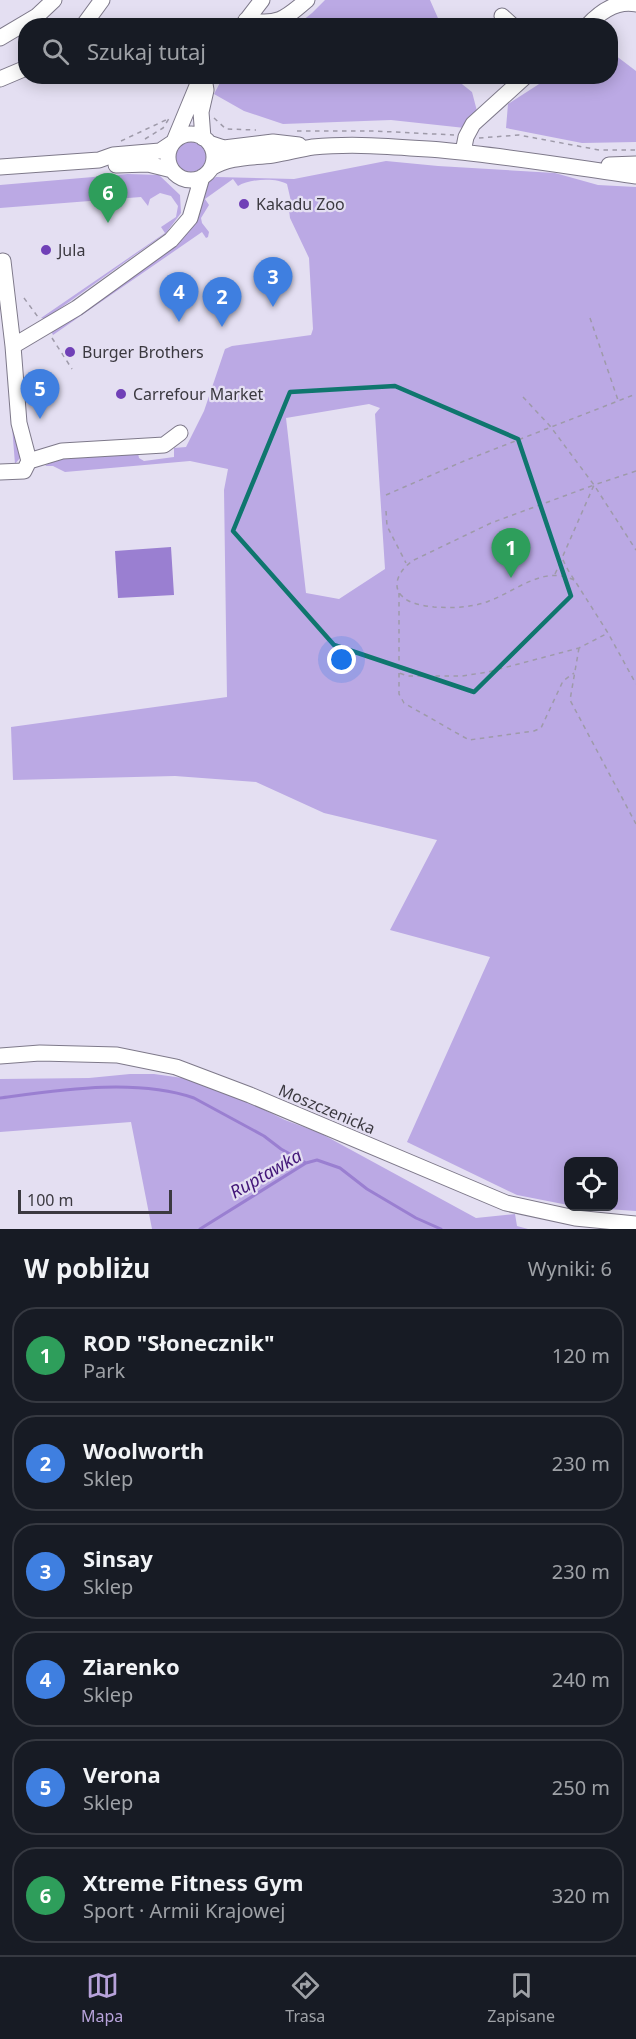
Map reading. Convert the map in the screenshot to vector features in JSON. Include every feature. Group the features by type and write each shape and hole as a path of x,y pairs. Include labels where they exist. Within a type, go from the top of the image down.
{"street":[{"path":"33,18 54,0"},
{"path":"89,18 102,0"},
{"path":"248,18 262,0"},
{"path":"286,18 307,0"},
{"path":"597,18 610,7 621,3 636,4"},
{"path":"0,38 18,27"},
{"path":"0,79 18,71"},
{"path":"193,206 187,187 168,159 197,87 201,84"},
{"path":"13,346 61,318 164,246 186,223 214,155 206,140 201,112 207,84"},
{"path":"463,152 466,137 473,124 517,84"},
{"path":"0,166 99,160 113,155 160,151 187,134 195,134 224,148 273,142 314,147 406,147 463,152 636,176"},
{"path":"99,160 114,165 134,163 156,165 192,180 231,159 252,158 314,147"},
{"path":"573,166 636,164"},
{"path":"0,472 24,471 29,461 19,423 3,261"},
{"path":"29,461 62,451 164,445 180,433"},
{"name":"Moszczenicka","path":"0,1056 40,1053 117,1055 176,1067 250,1095 506,1203 575,1218 636,1224"}],"path":[{"path":"142,141 163,128 174,110"},
{"path":"116,143 169,118"},
{"path":"590,318 619,401"},
{"path":"387,495 550,426 636,394"},
{"path":"523,397 550,426 594,485 636,550"},
{"path":"574,673 563,681 541,728 534,731 469,740 404,703 399,694 398,582 400,572 407,564 491,523 636,471"},
{"path":"555,574 594,485"},
{"path":"387,511 387,526 407,564"},
{"path":"562,558 636,684"},
{"path":"399,592 412,602 434,606 472,606 488,602 543,577 555,574 574,580"},
{"path":"399,672 408,676 462,676 488,672 579,648 608,633"},
{"path":"579,648 570,700 636,824"}],"highlighted area":[{"path":"395,386 518,439 571,596 474,692 334,645 233,531 290,392"}],"shaded area":[{"path":"325,0 430,0 438,18 306,18"},
{"path":"618,57 636,71 636,142 582,143 506,128 508,104 539,84 618,84"},
{"path":"219,84 462,84 472,92 477,111 465,128 391,120 283,124 244,111 214,94"},
{"path":"191,142 202,146 206,157 202,168 191,172 180,168 176,157 180,146"},
{"path":"386,161 555,173 598,185 636,187 636,1211 618,1210 618,1157 564,1157 564,1204 517,1195 407,1142 490,957 390,930 437,840 324,813 256,782 175,776 13,780 11,727 227,697 224,490 228,469 190,461 65,472 53,466 45,466 54,459 138,453 139,458 144,461 174,457 174,448 186,447 204,411 225,349 232,346 311,335 313,329 309,258 290,218 289,210 293,210 287,184 276,180 263,180 238,186 233,179 205,199 209,205 201,218 209,232 208,237 206,238 202,232 53,335 51,331 179,243 197,216 205,184 216,177 294,179","holes":["369,404 380,408 375,414 385,569 339,599 306,593 286,418"]},
{"path":"128,174 159,175 180,195 181,213 166,233 45,319 41,318 165,233 161,227 176,217 178,206 171,196 160,193 150,199 148,206 141,197 0,208 0,185"},
{"path":"0,275 19,444 20,458 15,464"},
{"path":"171,547 174,595 118,598 115,551"},
{"path":"154,1074 190,1079 230,1093 285,1120 320,1133 476,1218 515,1214 517,1226 528,1229 152,1229 131,1122 0,1132 0,1079 89,1078"}],"waterway":[{"path":"0,1098 72,1089 123,1087 171,1092 194,1098 264,1136 306,1163"},
{"name":"Ruptawka","path":"200,1229 306,1163 317,1160 340,1168 367,1189 416,1218 441,1229"}],"place":[{"name":"Kakadu Zoo","path":"244,204"},
{"name":"Xtreme Fitness Gym","path":"108,223"},
{"name":"Jula","path":"46,250"},
{"name":"Sinsay","path":"273,307"},
{"name":"Ziarenko","path":"179,322"},
{"name":"Woolworth","path":"222,327"},
{"name":"Burger Brothers","path":"70,352"},
{"name":"Carrefour Market","path":"121,394"},
{"name":"Verona","path":"40,419"},
{"name":"ROD \"Słonecznik\"","path":"511,578"}]}
